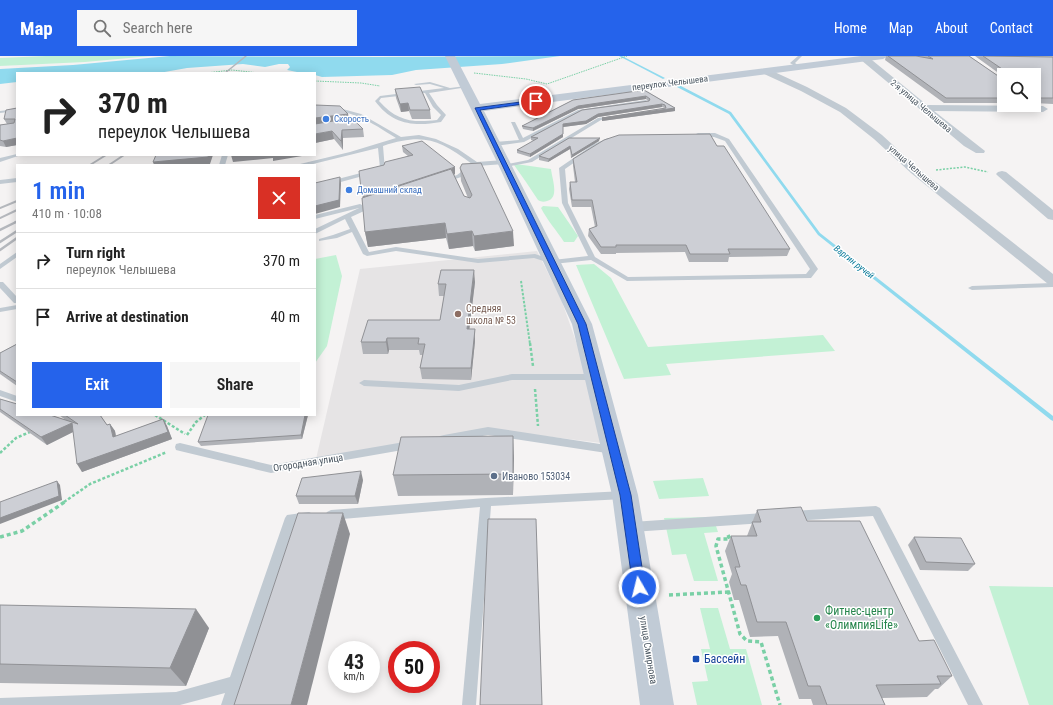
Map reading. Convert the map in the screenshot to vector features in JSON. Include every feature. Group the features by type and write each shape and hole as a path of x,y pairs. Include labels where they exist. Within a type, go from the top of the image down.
{"main road":[{"name":"улица Смирнова","path":"450,56 505,164 582,324 625,495 657,705"},
{"name":"переулок Челышева","path":"477,108 765,71 799,61 883,56"},
{"path":"1025,56 1053,57"}],"street":[{"name":"2-я улица Челышева","path":"864,58 927,112 968,144 980,151"},
{"name":"улица Челышева","path":"765,71 804,89 843,110 878,137 915,171 1053,281"},
{"path":"924,108 1043,109 1053,114"},
{"path":"1002,174 1053,216"}],"lane":[{"path":"416,84 430,83 453,89"},
{"path":"426,92 435,106 444,115 439,121 413,124 388,114 377,102 380,97 466,87"},
{"path":"495,144 522,141 580,111 646,100"},
{"path":"316,105 325,108"},
{"path":"316,110 333,108 358,113 399,138"},
{"path":"0,112 16,110"},
{"path":"306,164 380,146 399,138 419,137 444,144 461,153 476,164 505,164 530,161 600,119 623,116"},
{"path":"361,121 368,119"},
{"path":"513,123 522,141"},
{"path":"617,137 596,145 562,168 565,203 592,258 627,279 808,276 814,270 727,140 715,135 693,135"},
{"path":"316,187 383,169 380,146"},
{"path":"0,160 16,156"},
{"path":"437,183 457,179 476,164"},
{"path":"0,182 16,180"},
{"path":"316,217 379,202 357,210 316,232"},
{"path":"347,216 367,254 396,249 478,261 535,256 552,262 592,258"},
{"path":"321,240 335,237 355,229"},
{"path":"0,267 16,255"},
{"path":"0,284 16,300"},
{"path":"972,288 1053,285"},
{"path":"0,310 16,307"},
{"path":"364,383 458,388 512,377 595,377"},
{"path":"0,394 16,399"},
{"path":"433,441 488,431 614,450"},
{"name":"Огородная улица","path":"180,447 271,469 418,443"},
{"path":"228,705 290,518 486,502 625,495"},
{"path":"469,705 486,502"},
{"path":"630,527 876,511 976,705"},
{"path":"0,705 176,699 236,683"}],"path":[{"path":"472,73 526,79 547,84 627,56"},
{"path":"211,72 238,69 254,72"},
{"path":"316,81 361,83 381,87"},
{"path":"915,171 965,167 985,171 1017,186"},
{"path":"521,281 534,377 539,439"},
{"path":"157,416 187,436"},
{"path":"0,537 22,531 90,484 180,447 196,422 204,416"},
{"path":"0,453 16,438 34,430"},
{"path":"724,521 730,539 718,539 716,546 740,634 747,641 761,642 780,705"},
{"path":"669,595 729,592"}],"shaded area":[{"path":"537,251 561,299 579,350 601,443 487,429 316,459 360,269"}],"green space":[{"path":"46,56 151,56 85,62 0,66 0,58"},
{"path":"516,164 551,169 554,192 551,199 544,202 538,200 514,165"},
{"path":"543,206 558,207 578,236 574,242 564,242 543,212 541,208"},
{"path":"336,255 342,276 327,346 316,362 316,259"},
{"path":"594,264 611,278 648,347 823,335 835,351 666,364 671,375 624,379 576,265"},
{"path":"703,478 709,496 659,499 653,481"},
{"path":"713,517 718,532 704,533 718,581 694,581 686,554 672,555 664,518"},
{"path":"989,586 1053,587 1053,705 1029,705"},
{"path":"700,608 718,608 730,649 746,649 762,705 697,705 692,682 708,681 701,649 710,649"}],"water":[{"path":"170,56 560,56 502,64 416,70 392,75 322,77 316,75 316,72 297,72 287,70 290,67 288,64 265,67 243,64 187,68 165,72 16,72 16,82 0,84 0,69 73,65"}],"building":[{"path":"888,56 916,56 933,59 928,56 969,56 997,75 997,98 946,98"},
{"path":"983,56 1053,57 1053,98 1041,98 1041,68 1001,68"},
{"path":"420,87 430,110 410,110 408,103 400,104 395,89"},
{"path":"644,90 675,108 602,118 666,108 665,105 662,104 598,114 586,121 563,124 563,134 530,154 517,150 538,138 531,137 582,110 649,101 650,99 646,96 578,106 533,128 522,126 573,100"},
{"path":"316,105 340,106 348,114 316,118"},
{"path":"16,108 16,138 3,141 0,140 0,125 14,123 15,119 4,119 6,110"},
{"path":"352,118 363,129 342,130 341,141 332,131 316,134 316,124"},
{"path":"710,134 717,146 724,146 790,249 728,249 730,254 690,254 686,245 616,245 616,247 601,247 589,229 597,226 592,200 572,200 570,182 577,182 573,159 604,140 619,135"},
{"path":"569,138 600,138 572,155 570,146 549,159 539,156"},
{"path":"422,141 455,167 363,197 364,195 361,189 359,171 384,165 385,162 413,155 402,146"},
{"path":"156,156 208,156 208,157 153,162"},
{"path":"481,163 513,231 474,236 472,231 447,234 445,223 365,232 362,198 451,169 464,196 470,198 472,195 460,168 462,164"},
{"path":"340,177 339,200 316,206 316,183"},
{"name":"Средняя школа № 53","path":"441,270 474,270 467,329 475,329 471,368 420,368 425,344 418,344 419,338 387,338 386,342 361,342 368,320 440,320 446,284 438,284"},
{"path":"16,345 16,381 0,371 0,353"},
{"path":"0,399 16,404 16,416 53,416 78,424 66,416 101,416 107,425 110,424 113,437 163,419 168,432 77,464 72,423 41,437 0,409"},
{"path":"208,416 305,416 301,435 198,442"},
{"path":"513,436 513,474 393,475 401,437"},
{"path":"361,471 355,496 296,496 302,478"},
{"path":"57,481 59,496 0,518 0,502"},
{"name":"Фитнес-центр «ОлимпияLife»","path":"801,507 807,521 860,521 919,641 934,640 952,676 937,676 941,684 876,685 885,705 827,705 820,686 808,686 786,622 757,622 746,585 741,585 735,567 740,567 731,536 757,536 752,522 761,522 757,510"},
{"path":"298,513 343,513 291,705 234,705"},
{"path":"488,519 536,519 542,705 480,705"},
{"path":"914,537 961,538 975,564 926,562"},
{"path":"0,605 196,609 170,668 0,664"}],"waterway":[{"name":"Варгин ручей","path":"620,56 664,78"},
{"name":"Варгин ручей","path":"678,86 730,113 819,234 1053,419"}],"railway":[{"path":"226,72 246,56"},
{"path":"92,164 104,156"},
{"path":"110,164 122,156"},
{"path":"0,208 16,201"},
{"path":"0,218 16,210"},
{"path":"0,230 14,223"},
{"path":"0,242 16,232"},
{"path":"0,250 16,239"}],"place":[{"name":"Скорость","path":"326,119"},
{"name":"Домашний склад","path":"349,190"},
{"name":"Средняя школа № 53","path":"458,314"},
{"name":"Иваново 153034","path":"494,476"},
{"name":"Фитнес-центр «ОлимпияLife»","path":"817,618"},
{"name":"Бассейн","path":"696,659"}],"route":[{"path":"536,101 477,108 492,136 582,324 625,495 639,587"}]}
